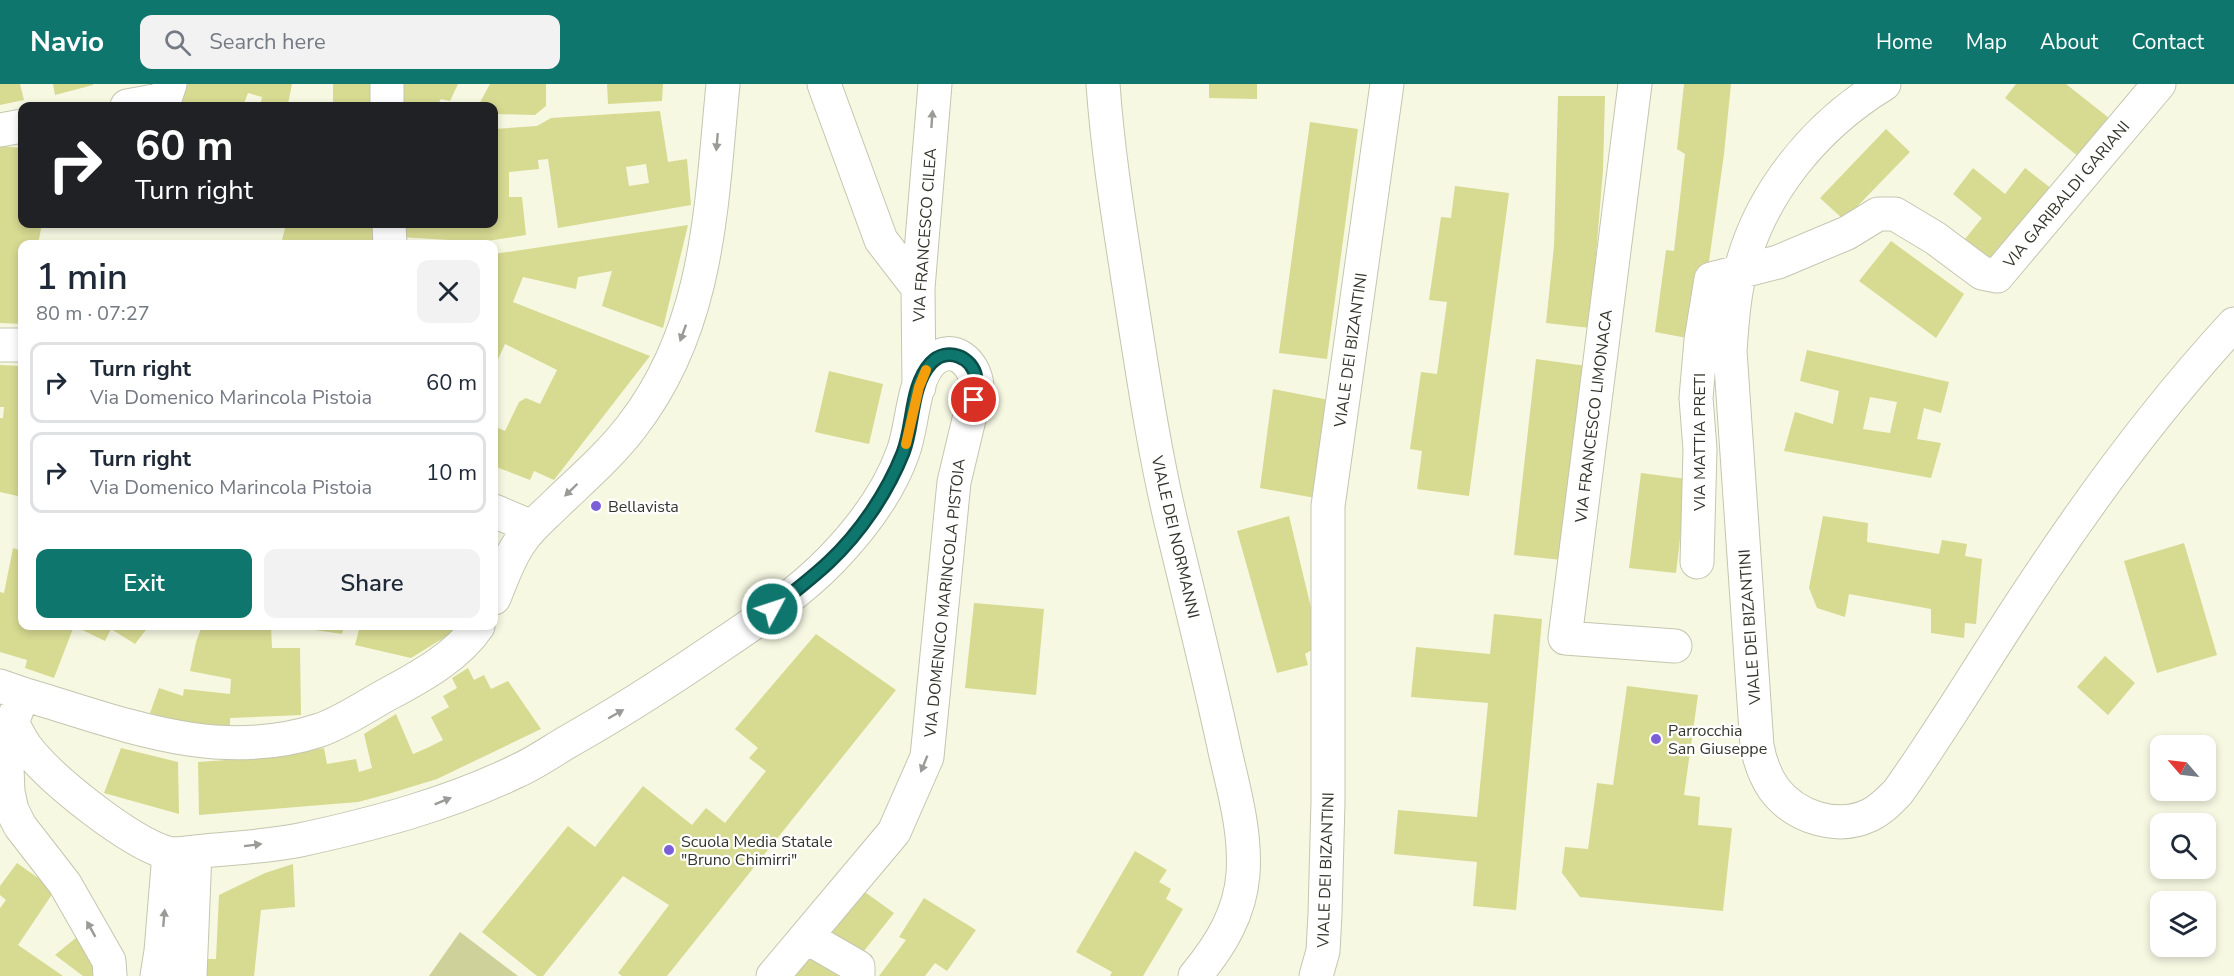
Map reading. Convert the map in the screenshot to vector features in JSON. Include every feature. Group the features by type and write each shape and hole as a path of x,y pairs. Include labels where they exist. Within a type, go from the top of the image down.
{"street":[{"path":"149,102 165,99 170,84"},
{"path":"387,84 387,102"},
{"path":"498,589 520,542 532,527 608,455 633,425 679,343 702,271 711,212 723,84"},
{"path":"824,84 881,240 918,288"},
{"name":"VIA FRANCESCO CILEA","path":"919,387 918,288 935,84"},
{"name":"VIALE DEI NORMANNI","path":"1102,84 1107,140 1146,395 1167,506 1229,766 1244,850 1239,901 1229,927 1213,955 1194,976"},
{"name":"VIALE DEI BIZANTINI","path":"1316,976 1323,951 1328,802 1328,506 1387,84"},
{"name":"VIA FRANCESCO LIMONACA","path":"1635,84 1565,638 1675,646"},
{"name":"VIALE DEI BIZANTINI","path":"1884,84 1839,115 1790,169 1768,203 1751,237 1739,273 1732,315 1730,351 1757,746 1762,767 1774,789 1784,801 1798,811 1825,821 1839,822 1868,816 1883,807 1898,792 2043,570 2124,457 2194,368 2234,324"},
{"name":"VIA GARIBALDI GARIANI","path":"1739,273 1778,262 1847,233 1878,214 1895,214 1935,238 1982,273 1997,276 2159,84"},
{"path":"0,130 18,127"},
{"name":"VIA MATTIA PRETI","path":"1697,562 1700,449 1696,398 1701,340 1711,279 1739,273"},
{"path":"0,345 18,345"},
{"name":"VIA DOMENICO MARINCOLA PISTOIA","path":"182,853 299,840 419,810 518,771 637,702 772,609 829,562 854,534 880,498 903,452 925,370 933,360 942,355 952,354 962,357 971,365 976,375 977,386 954,482 927,757 894,832 773,976"},
{"path":"498,513 532,527"},
{"path":"12,701 171,737 240,744 273,741 321,729 405,685 453,652 474,630"},
{"path":"12,701 26,747 76,796 110,821 182,853"},
{"path":"12,701 7,768 8,792 12,810 20,826 65,884 109,961 110,976"},
{"path":"157,976 182,853"},
{"path":"182,853 190,976"},
{"path":"806,937 858,967 858,976"}],"green space":[{"path":"460,932 518,976 429,976"}],"building":[{"path":"0,84 20,84 24,100 0,105"},
{"path":"53,84 93,84 93,85 55,95"},
{"path":"183,84 292,84 288,102 261,102 262,97 248,93 245,102 177,102"},
{"path":"333,84 380,84 380,102 333,102"},
{"path":"394,84 458,84 450,101 441,99 439,102 393,102"},
{"path":"490,84 546,84 546,106 535,115 498,114 498,102 480,102"},
{"path":"607,84 663,84 662,101 608,104"},
{"path":"1209,84 1257,84 1257,99 1209,98"},
{"path":"1684,84 1731,84 1724,154 1698,340 1655,332 1666,250 1674,251 1685,154 1677,149"},
{"path":"2016,84 2066,84 2109,118 2079,157 2005,98"},
{"path":"1558,96 1605,96 1603,170 1590,328 1546,323 1554,246"},
{"path":"660,111 668,162 687,159 691,205 558,228 548,159 538,160 539,169 509,172 509,197 522,197 526,235 493,240 400,237 402,228 498,228 498,129 537,126 551,118","holes":["646,164 649,183 629,186 626,167"]},
{"path":"1310,122 1358,129 1327,359 1279,353"},
{"path":"1886,129 1910,152 1844,220 1820,198"},
{"path":"0,146 18,148 18,228 41,228 39,240 18,240 18,324 0,323"},
{"path":"1973,168 2005,194 2025,168 2052,189 1991,267 1961,244 1982,218 1953,194"},
{"path":"1455,186 1509,193 1469,496 1417,489 1422,451 1410,449 1421,372 1437,374 1447,302 1429,300 1441,217 1451,218"},
{"path":"688,225 663,328 602,306 612,271 578,277 576,289 523,277 513,302 650,356 554,480 534,471 530,480 498,468 498,428 505,431 519,402 526,398 540,404 557,370 505,344 498,359 498,253"},
{"path":"285,228 382,228 380,240 282,240"},
{"path":"1891,241 1964,294 1936,338 1859,281"},
{"path":"1807,350 1949,382 1941,413 1924,408 1917,439 1941,443 1931,478 1784,451 1795,412 1833,424 1839,391 1800,381","holes":["1870,397 1897,402 1890,433 1863,429"]},
{"path":"1536,359 1587,366 1562,560 1514,555"},
{"path":"0,365 18,366 18,496 0,492 0,418 3,418 4,407 0,407"},
{"path":"829,371 883,384 869,444 815,432"},
{"path":"1273,389 1329,400 1315,498 1260,488"},
{"path":"1641,473 1687,479 1676,573 1629,568"},
{"path":"1289,516 1320,645 1305,654 1308,665 1277,673 1237,531"},
{"path":"1823,516 1868,523 1867,542 1939,554 1942,540 1967,544 1965,556 1982,559 1976,624 1965,623 1964,638 1931,633 1931,609 1849,594 1845,617 1817,608 1809,588"},
{"path":"2184,543 2217,655 2157,673 2124,561"},
{"path":"13,548 18,550 18,630 72,630 54,678 25,668 27,660 0,652 0,592 4,593"},
{"path":"974,603 1044,609 1036,695 965,688"},
{"path":"1494,614 1542,619 1516,910 1473,906 1477,862 1394,854 1398,810 1477,817 1488,703 1411,697 1416,647 1490,654"},
{"path":"82,630 110,630 105,641"},
{"path":"113,630 146,630 135,644"},
{"path":"200,630 271,630 272,648 300,648 301,715 230,718 230,728 178,722 150,713 159,688 183,696 184,689 230,694 231,679 190,671"},
{"path":"315,630 343,630 342,634"},
{"path":"359,630 453,630 411,658 355,645"},
{"path":"816,634 896,690 667,976 622,976 618,973 669,905 623,876 543,976 537,976 482,932 568,826 595,847 643,786 692,825 706,808 725,823 766,771 749,758 758,748 735,729"},
{"path":"2105,656 2135,683 2108,715 2077,687"},
{"path":"468,668 474,680 484,675 491,689 508,681 541,729 437,779 358,802 199,815 198,762 254,758 324,748 327,764 356,759 359,772 372,768 364,734 396,714 413,754 443,740 431,717 449,707 443,696 457,688 452,678"},
{"name":"Parrocchia San Giuseppe","path":"1627,686 1698,695 1684,795 1700,797 1698,825 1732,828 1723,911 1580,897 1562,873 1565,847 1588,849 1597,783 1613,785"},
{"path":"121,748 178,762 179,814 104,793"},
{"path":"1135,851 1167,870 1159,882 1171,889 1166,899 1183,909 1143,976 1110,976 1112,972 1076,952"},
{"path":"17,863 55,890 18,945 63,976 0,976 0,908 6,900 0,895 0,886"},
{"path":"293,864 295,907 261,910 254,976 205,976 204,959 216,959 219,895 265,873"},
{"path":"862,890 894,913 860,956 830,931"},
{"path":"924,898 976,930 947,971 935,963 925,976 879,976 906,940 899,937"},
{"path":"83,932 103,976 83,976 55,955"},
{"path":"814,947 846,976 791,976"}],"slow traffic":[{"path":"906,444 919,387 926,370"}],"place":[{"name":"Bellavista","path":"596,506"},
{"name":"Parrocchia San Giuseppe","path":"1656,739"},
{"name":"Scuola Media Statale \"Bruno Chimirri\"","path":"669,850"}],"route":[{"path":"772,609 829,562 854,534 880,498 903,452 919,387 925,370 933,360 942,355 952,354 962,357 971,365 976,375 977,386 974,400"}]}
